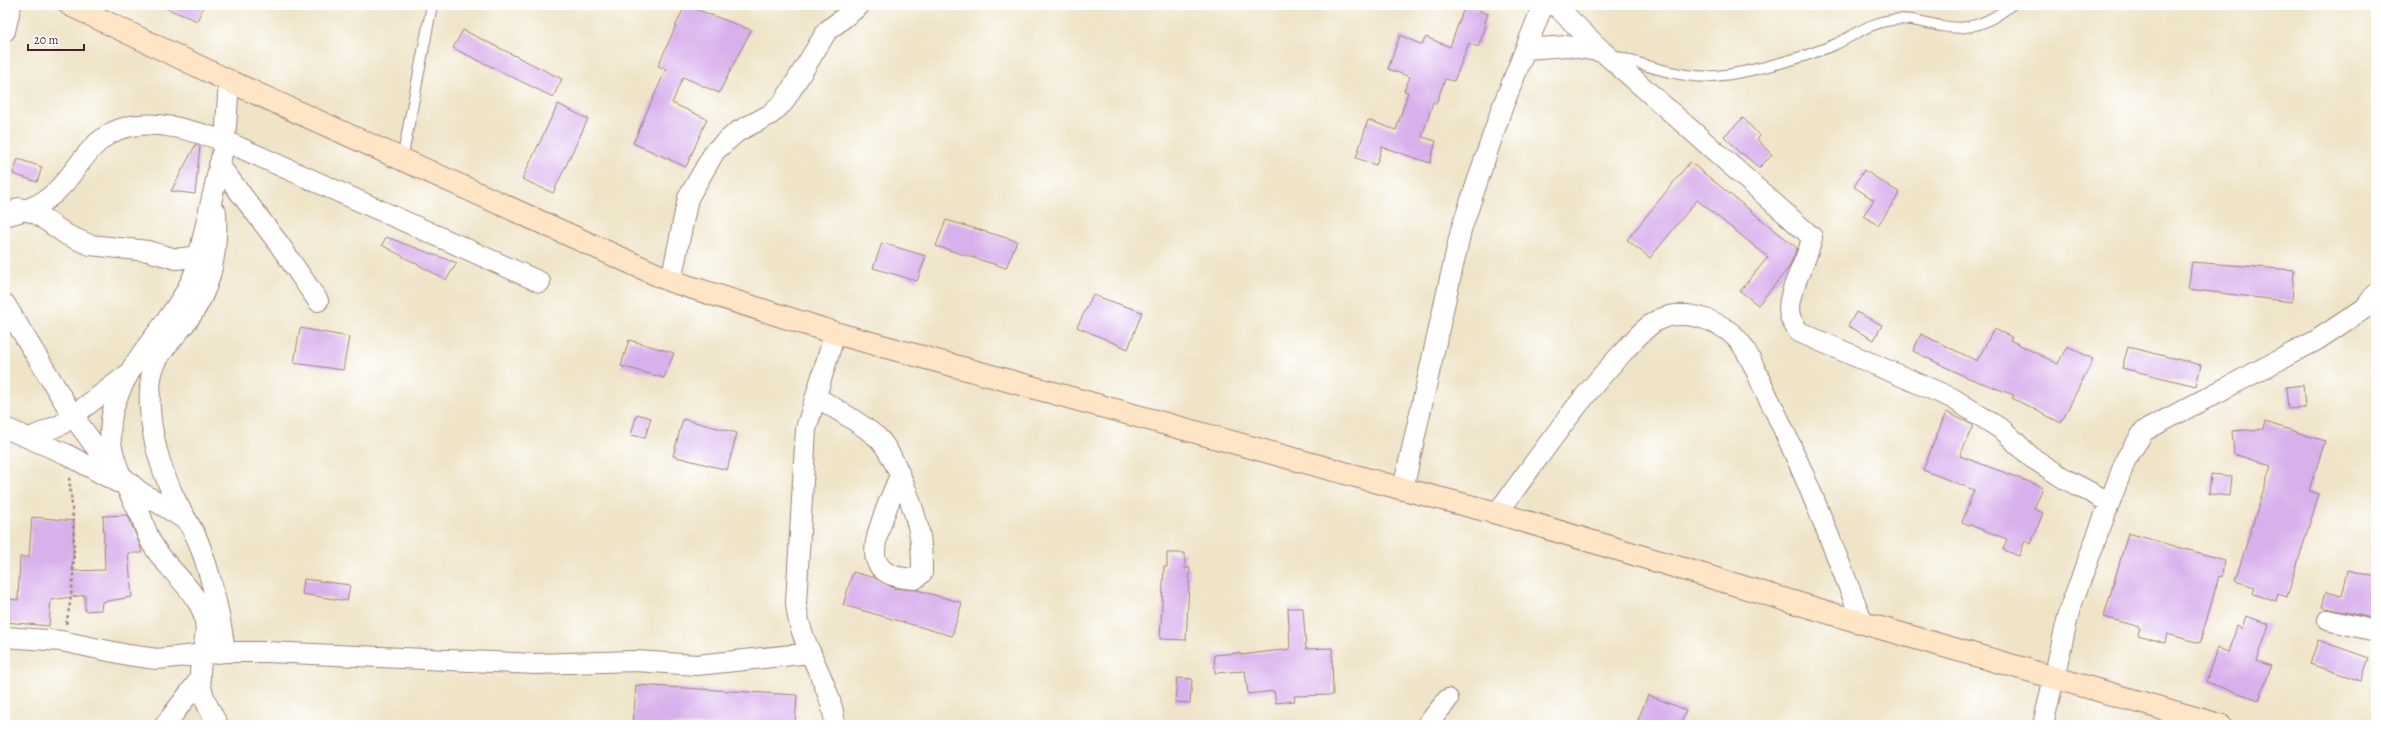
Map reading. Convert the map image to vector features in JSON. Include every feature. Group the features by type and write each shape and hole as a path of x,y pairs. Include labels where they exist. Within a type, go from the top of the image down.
{"street":[{"path":"5,31 11,5"},
{"path":"70,5 229,81 671,281 835,333 1404,490 1497,513 1863,623 2220,725"},
{"path":"671,281 688,198 714,151 737,132 771,114 783,103 827,31 860,5"},
{"path":"1404,490 1461,230 1502,108 1527,49 1543,5"},
{"path":"1555,5 1603,52 1812,237 1810,249 1791,296 1790,315 1799,332 1952,398 2004,431 2031,457 2109,502"},
{"path":"1527,49 1567,46 1603,52"},
{"path":"218,725 205,702 200,679 201,654 206,641 206,621 198,604 151,542 140,515 123,482 111,447 110,422 115,402 130,372 148,343 188,290 200,252 225,140 229,81"},
{"path":"5,216 26,210 48,198 88,151 114,130 143,125 194,131 225,140 540,282"},
{"path":"217,174 279,244 318,301"},
{"path":"217,174 217,242 212,271 201,300 157,361 151,378 150,402 158,458 171,490 197,540 212,584 220,617 225,652"},
{"path":"5,206 26,210 37,214 67,235 90,245 148,251 180,259 191,257 200,252"},
{"path":"2043,725 2055,679 2070,608 2126,459 2144,431 2317,340 2365,308 2376,293"},
{"path":"5,304 74,416 108,464 123,482"},
{"path":"1497,513 1582,400 1612,363 1638,336 1660,319 1680,314 1698,316 1718,324 1741,344 1801,464 1863,623"},
{"path":"835,333 806,430 796,603 799,627 829,692 835,725"},
{"path":"30,438 74,416 130,372"},
{"path":"816,396 878,438 894,460 900,475"},
{"path":"5,428 66,454 123,482 168,511 186,520"},
{"path":"2328,620 2376,631"},
{"path":"5,637 61,641 145,658 157,659 225,652 332,654 535,664 636,661 697,665 811,653"},
{"path":"165,725 200,679"},
{"path":"1427,725 1448,699"}],"lane":[{"path":"402,160 432,5"},
{"path":"1603,52 1662,70 1696,76 1725,74 1804,55 1836,44 1855,32 1879,23 1892,20 1917,20 1942,27 1964,28 1983,24 2011,5"}],"path":[{"path":"61,641 70,608 74,521 66,454"}],"building":[{"path":"158,5 204,5 197,21"},
{"path":"685,5 751,30 719,93 683,77 672,103 707,119 686,167 633,143 666,69 658,66"},
{"path":"1465,5 1488,14 1484,25 1486,26 1478,47 1469,43 1454,81 1445,79 1436,104 1433,102 1422,137 1436,141 1430,163 1382,147 1376,165 1356,158 1368,120 1396,130 1408,92 1404,91 1410,77 1388,69 1400,35 1422,45 1426,37 1450,47"},
{"path":"463,30 562,79 553,97 453,48"},
{"path":"558,104 588,119 553,193 522,179"},
{"path":"1743,118 1760,136 1757,139 1772,155 1759,168 1742,153 1741,154 1724,136"},
{"path":"196,144 200,146 195,194 171,191"},
{"path":"18,159 42,167 37,182 13,174"},
{"path":"1690,162 1797,248 1790,266 1758,305 1740,291 1768,257 1697,200 1650,258 1627,240"},
{"path":"1864,170 1900,193 1878,225 1863,216 1874,200 1854,187"},
{"path":"946,220 1017,241 1006,268 936,246"},
{"path":"386,237 457,263 446,280 382,245"},
{"path":"882,243 926,256 917,281 873,268"},
{"path":"2192,262 2294,270 2292,302 2188,289"},
{"path":"1093,295 1142,312 1128,349 1077,327"},
{"path":"1856,312 1882,325 1874,340 1848,326"},
{"path":"300,328 349,337 343,370 294,363"},
{"path":"1994,329 2012,337 2010,340 2058,364 2067,346 2093,359 2061,423 2012,398 2014,395 1966,377 1913,351 1921,334 1977,361"},
{"path":"629,340 674,353 664,378 621,366"},
{"path":"2128,347 2201,365 2196,386 2122,368"},
{"path":"2303,385 2305,408 2288,409 2286,387"},
{"path":"1946,412 1973,425 1960,456 2043,487 2034,509 2043,513 2031,544 2025,541 2019,556 2003,550 2007,539 1962,522 1974,490 1923,470"},
{"path":"637,414 651,418 645,438 631,435"},
{"path":"683,419 737,433 727,470 673,456"},
{"path":"2265,422 2325,441 2309,491 2319,494 2287,597 2278,594 2276,601 2253,594 2255,587 2235,581 2271,466 2234,454 2232,431 2263,429"},
{"path":"2211,474 2232,476 2230,496 2209,494"},
{"path":"128,515 142,553 128,553 132,597 102,602 101,610 85,611 85,595 51,600 49,626 5,622 5,599 18,600 20,557 29,557 32,517 74,521 72,571 105,570 103,516"},
{"path":"2128,533 2224,560 2222,577 2219,576 2200,643 2167,634 2165,643 2138,635 2140,627 2104,617"},
{"path":"1167,553 1185,553 1185,568 1190,568 1186,640 1160,639 1164,567 1167,567"},
{"path":"2348,570 2376,577 2376,619 2322,607 2326,592 2342,596"},
{"path":"853,572 875,578 894,588 917,590 962,603 952,636 843,605"},
{"path":"304,579 350,585 347,601 302,594"},
{"path":"1288,608 1303,608 1306,649 1332,648 1333,695 1294,696 1295,701 1276,703 1274,691 1248,694 1245,671 1215,673 1214,655 1240,653 1240,655 1290,649"},
{"path":"2246,616 2269,624 2257,661 2271,666 2259,700 2206,682 2217,648 2229,652 2237,626 2242,628"},
{"path":"2318,640 2369,658 2361,681 2310,664"},
{"path":"1177,678 1192,679 1190,703 1175,702"},
{"path":"636,685 797,695 795,725 736,723 736,725 633,725"},
{"path":"1648,695 1686,710 1681,725 1636,725"}]}
